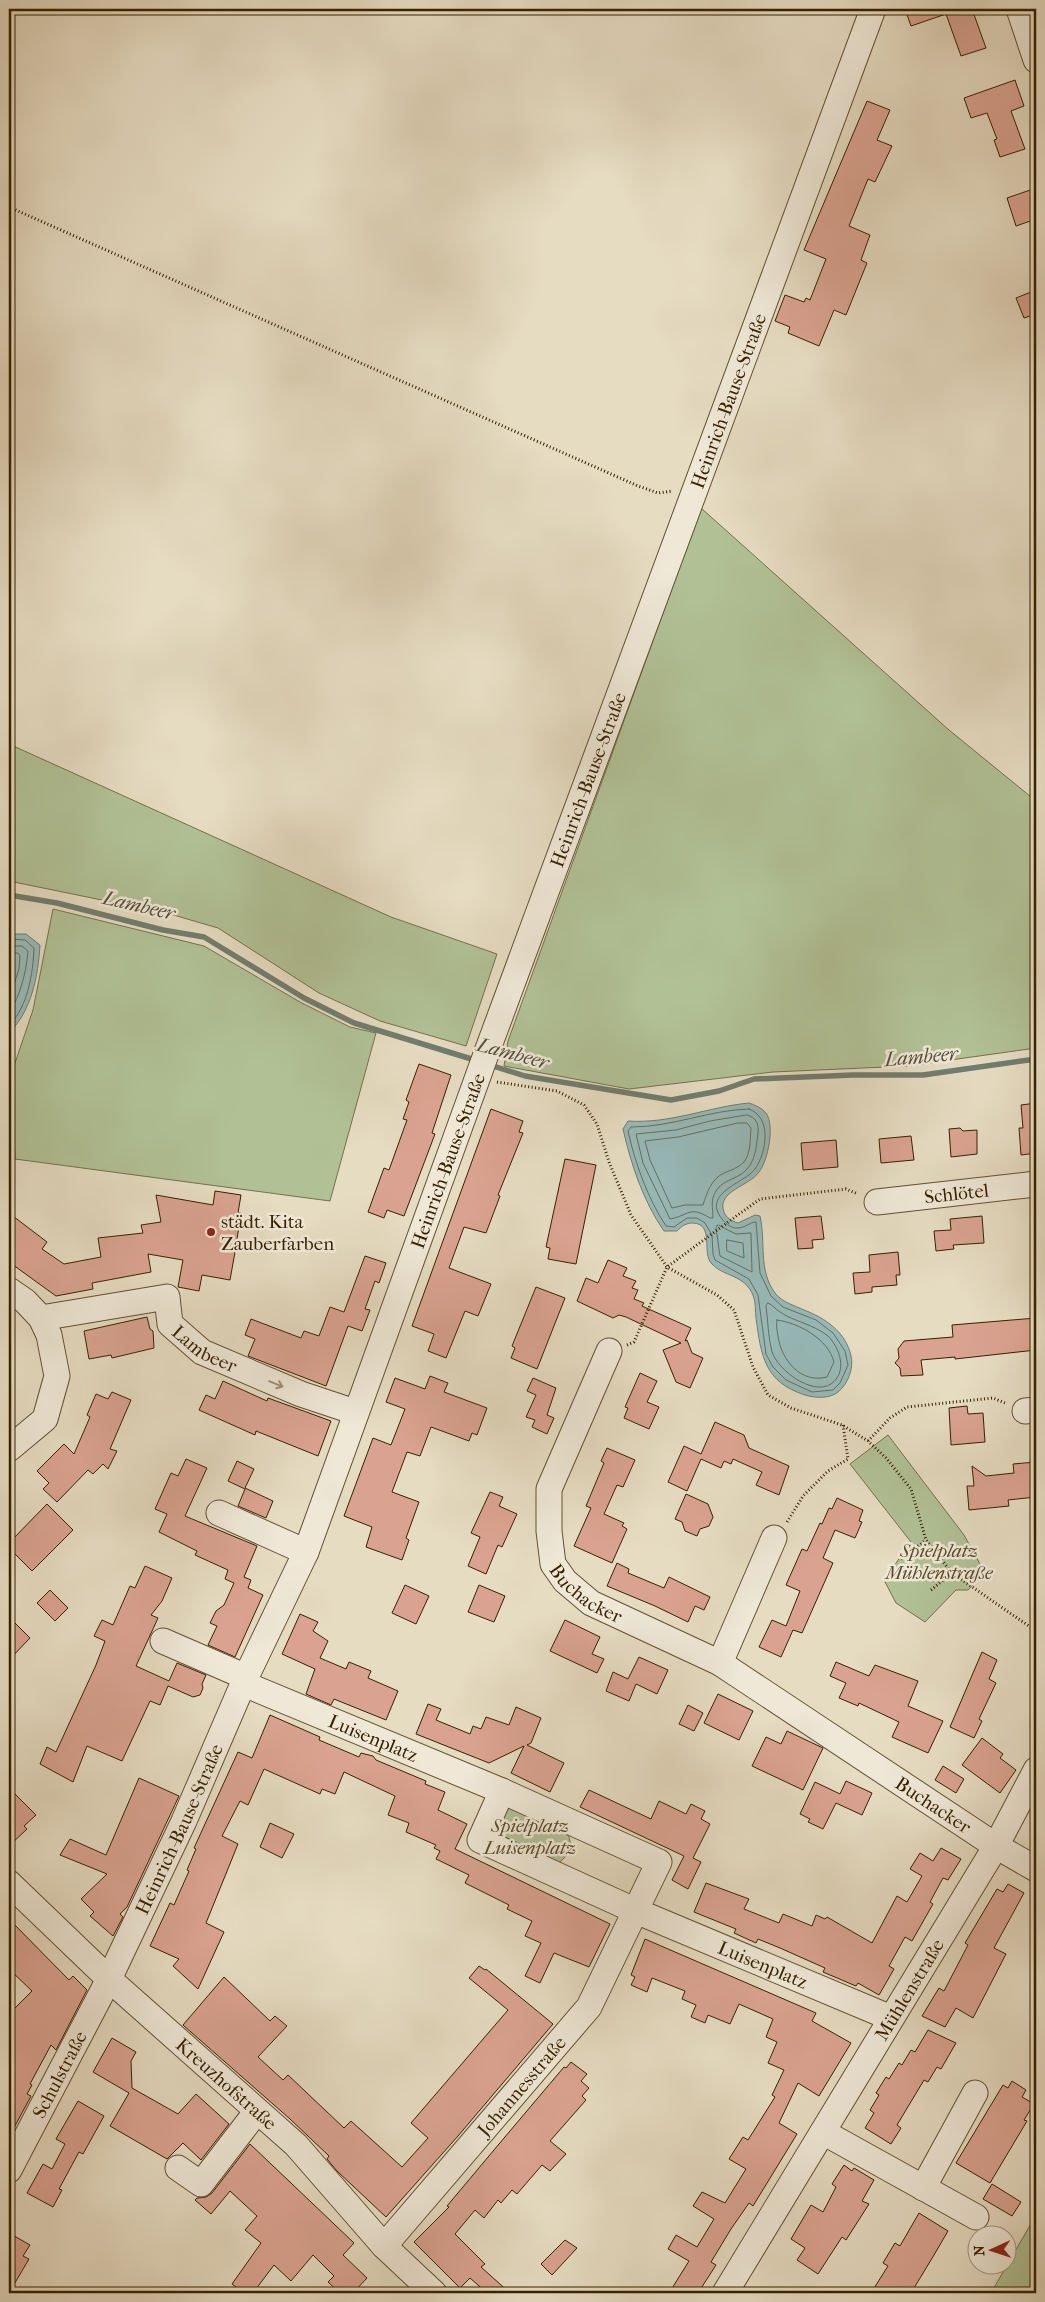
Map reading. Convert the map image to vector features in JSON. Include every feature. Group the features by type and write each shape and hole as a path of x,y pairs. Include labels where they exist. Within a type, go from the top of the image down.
{"street":[{"name":"Heinrich-Bause-Straße","path":"109,1979 184,1821 245,1680 306,1552 481,1068 873,9"},
{"path":"1019,9 1036,60"},
{"name":"Schlötel","path":"877,1202 1036,1184"},
{"path":"9,1290 25,1301 41,1318 49,1335 57,1376 45,1419 9,1449"},
{"name":"Lambeer","path":"41,1318 167,1297 170,1324 202,1352 250,1374 301,1394 356,1412"},
{"name":"Buchacker","path":"610,1351 549,1489 548,1531 553,1564 565,1581 591,1603 720,1663 996,1846"},
{"path":"219,1512 306,1552"},
{"path":"720,1663 774,1538"},
{"path":"164,1641 245,1680"},
{"name":"Luisenplatz","path":"245,1680 502,1791 659,1862 636,1911"},
{"name":"Mühlenstraße","path":"725,2293 996,1846 1036,1770"},
{"name":"Luisenplatz","path":"502,1791 480,1840 636,1911 891,2018"},
{"path":"996,1846 1036,1869"},
{"name":"Kreuzhofstraße","path":"9,1883 109,1979 296,2145 384,2246 434,2293"},
{"name":"Johannesstraße","path":"384,2246 589,2007 636,1911"},
{"name":"Schulstraße","path":"9,2170 109,1979"},
{"path":"923,2188 975,2094"},
{"path":"178,2168 201,2184 257,2110"},
{"path":"824,2132 976,2217"}],"path":[{"path":"9,207 638,486 658,493 696,487"},
{"path":"481,1068 495,1082 557,1091 584,1105 597,1124 609,1162 630,1215 667,1268 717,1295 734,1310 753,1367 768,1395 791,1408 842,1425 868,1441 886,1458 910,1489 926,1540 952,1573 1036,1631"},
{"path":"610,1351 634,1342 667,1268 760,1199 846,1189 877,1202"},
{"path":"868,1441 890,1418 907,1407 993,1398 1031,1410"},
{"path":"774,1538 792,1515 803,1496 828,1471 848,1459 842,1425"},
{"path":"901,1559 926,1540"},
{"path":"931,1590 952,1573"}],"green space":[{"path":"701,508 949,730 1036,801 1036,1048 908,1066 773,1072 629,1089 504,1066 508,1041"},
{"path":"9,744 391,917 497,954 466,1046 380,1021 319,993 218,928 170,914 9,881"},
{"path":"53,909 204,946 300,1002 350,1027 376,1033 330,1201 15,1159 12,1072 33,1010"},
{"name":"Spielplatz Mühlenstraße","path":"888,1435 964,1535 985,1573 968,1590 956,1590 925,1622 896,1603 884,1580 911,1542 850,1464"},
{"name":"Spielplatz Luisenplatz","path":"500,1804 543,1819 562,1828 570,1839 570,1849 564,1858 554,1866 490,1841"},
{"path":"1036,2215 1036,2293 991,2293 1002,2274 1018,2274 1018,2246"}],"water":[{"path":"9,934 26,934 40,945 38,969 32,992 23,1014 9,1033"},
{"path":"749,1103 766,1113 769,1119 768,1152 762,1167 755,1177 735,1189 725,1199 723,1205 724,1212 726,1216 738,1223 755,1215 760,1216 764,1265 766,1275 775,1293 785,1301 820,1317 834,1327 844,1340 851,1356 851,1371 842,1389 831,1396 817,1397 805,1395 781,1383 773,1375 763,1355 755,1301 749,1288 739,1279 712,1264 707,1254 706,1234 704,1228 700,1225 691,1223 684,1225 677,1231 664,1231 644,1195 623,1129 628,1121 674,1118"}],"building":[{"path":"905,9 972,9 986,48 961,56 946,14 911,26"},
{"path":"1015,80 1024,106 1011,111 1025,149 1000,157 994,140 997,139 987,113 971,118 964,98"},
{"path":"867,101 890,110 877,140 892,146 875,182 868,179 849,226 870,235 861,260 867,263 846,315 834,310 819,346 788,333 790,327 775,321 785,295 804,302 806,298 810,300 826,259 804,250"},
{"path":"1036,188 1036,219 1016,226 1007,198"},
{"path":"1031,292 1036,304 1036,314 1024,318 1016,298"},
{"path":"419,1064 451,1075 432,1133 435,1134 404,1216 387,1210 384,1218 368,1212 384,1168 389,1170 407,1120 403,1119 409,1102 406,1100"},
{"path":"1036,1103 1036,1153 1021,1155 1019,1128 1023,1128 1021,1105"},
{"path":"491,1109 523,1121 519,1132 523,1133 498,1195 500,1196 486,1233 464,1227 449,1268 491,1284 478,1316 465,1311 446,1358 428,1351 434,1334 412,1326"},
{"path":"960,1128 963,1131 977,1130 977,1154 951,1157 949,1129"},
{"path":"911,1136 914,1160 881,1163 879,1139"},
{"path":"836,1140 838,1167 803,1170 801,1143"},
{"path":"565,1159 596,1165 576,1264 548,1259 550,1248 546,1247"},
{"path":"215,1191 241,1195 238,1213 241,1213 235,1252 230,1280 202,1275 199,1291 178,1287 183,1260 148,1254 151,1272 92,1283 93,1289 56,1296 9,1262 9,1213 47,1242 42,1249 64,1264 101,1257 98,1238 143,1233 141,1225 161,1222 156,1195 213,1205"},
{"path":"821,1216 824,1239 812,1240 813,1248 798,1249 795,1218"},
{"path":"982,1216 984,1243 953,1245 954,1249 936,1251 934,1231 951,1230 950,1219"},
{"path":"898,1252 900,1275 896,1275 897,1285 872,1287 872,1292 855,1294 853,1273 870,1272 869,1255"},
{"path":"365,1256 386,1263 379,1283 375,1281 365,1309 370,1310 362,1331 348,1326 326,1386 248,1356 255,1339 245,1335 251,1319 301,1338 304,1331 319,1336 330,1307 344,1312"},
{"path":"608,1260 627,1268 623,1276 636,1281 632,1288 638,1290 634,1299 644,1303 642,1306 691,1328 685,1341 687,1340 692,1353 703,1358 690,1388 676,1382 663,1350 681,1343 626,1317 619,1315 613,1318 577,1301 586,1278 598,1283"},
{"path":"536,1287 565,1298 537,1369 511,1358 515,1348 512,1346"},
{"path":"147,1317 150,1329 153,1331 154,1348 112,1358 111,1355 89,1359 84,1331"},
{"path":"1036,1318 1036,1350 955,1359 955,1357 921,1360 923,1375 901,1376 900,1368 895,1363 899,1358 898,1349 904,1341 953,1337 952,1325"},
{"path":"640,1373 657,1381 647,1402 659,1407 649,1429 624,1418 628,1408 625,1407"},
{"path":"430,1376 448,1383 444,1392 487,1408 477,1435 472,1433 469,1441 431,1427 420,1456 407,1452 392,1492 419,1502 406,1538 409,1540 402,1560 366,1547 372,1527 344,1516 373,1438 391,1445 405,1409 386,1402 395,1378 425,1389"},
{"path":"533,1378 556,1388 547,1415 554,1418 547,1434 532,1427 535,1420 526,1417 536,1395 527,1391"},
{"path":"223,1381 267,1401 268,1398 331,1421 318,1456 256,1431 255,1435 199,1410 206,1395 215,1399"},
{"path":"112,1392 131,1400 110,1449 117,1451 108,1469 103,1464 93,1474 88,1470 57,1502 43,1489 49,1483 37,1471 64,1444 74,1454 90,1417 87,1415 96,1394 108,1399"},
{"path":"967,1406 968,1414 983,1413 985,1442 951,1445 949,1408"},
{"path":"715,1422 744,1435 749,1448 789,1466 779,1495 756,1485 762,1472 733,1459 731,1464 724,1461 721,1468 701,1459 687,1491 668,1482 684,1446 701,1454"},
{"path":"607,1448 635,1460 623,1487 617,1485 604,1514 624,1523 622,1526 627,1529 612,1563 574,1546 591,1508 586,1506 604,1463 601,1461"},
{"path":"186,1459 207,1468 185,1516 257,1546 244,1577 251,1580 248,1588 263,1595 235,1657 208,1645 217,1626 210,1623 216,1611 224,1605 234,1583 225,1579 228,1570 195,1555 197,1551 159,1532 167,1514 155,1509 171,1473 178,1476"},
{"path":"237,1461 254,1469 245,1488 273,1501 266,1518 238,1506 245,1489 228,1481"},
{"path":"1036,1462 1036,1497 1008,1500 1009,1506 969,1510 967,1486 974,1486 972,1466 986,1476 1014,1473 1013,1464"},
{"path":"490,1492 503,1497 499,1506 517,1514 502,1547 498,1545 486,1574 468,1566 480,1537 471,1533"},
{"path":"686,1494 708,1504 713,1517 709,1526 700,1529 697,1536 685,1531 682,1522 675,1519"},
{"path":"837,1498 863,1510 859,1521 862,1522 855,1538 835,1530 823,1558 833,1563 802,1633 793,1630 781,1657 759,1647 772,1620 786,1626 800,1591 786,1585 802,1549 807,1551 820,1523 822,1524 829,1508 832,1509"},
{"path":"47,1504 73,1530 32,1571 9,1548 9,1543"},
{"path":"617,1563 629,1569 628,1573 664,1588 669,1577 710,1597 704,1610 695,1606 688,1622 607,1586"},
{"path":"145,1566 172,1578 162,1601 151,1615 158,1618 136,1666 169,1681 177,1663 206,1675 202,1684 203,1688 200,1695 193,1697 168,1686 160,1705 150,1701 122,1761 87,1746 73,1782 40,1764 47,1747 56,1752 96,1665 105,1641 94,1636 102,1620 113,1625 130,1586 135,1588"},
{"path":"405,1585 429,1596 416,1624 392,1613"},
{"path":"479,1585 505,1596 494,1622 468,1612"},
{"path":"50,1590 68,1608 55,1621 37,1603"},
{"path":"300,1614 318,1622 313,1631 328,1641 320,1658 346,1669 349,1662 371,1671 368,1678 398,1691 386,1720 334,1699 331,1705 306,1694 315,1669 282,1654"},
{"path":"9,1617 30,1638 9,1660"},
{"path":"565,1620 600,1637 592,1654 604,1659 597,1673 550,1651"},
{"path":"982,1652 997,1660 989,1679 996,1683 979,1719 982,1721 974,1738 950,1727"},
{"path":"639,1657 668,1670 657,1694 636,1684 629,1701 606,1691 613,1672 628,1679"},
{"path":"836,1662 869,1676 875,1665 918,1681 908,1706 943,1721 928,1753 892,1737 899,1722 859,1703 858,1706 839,1698 846,1683 830,1676"},
{"path":"718,1694 753,1711 739,1740 704,1723"},
{"path":"428,1704 441,1709 436,1720 470,1734 473,1726 481,1729 486,1717 509,1725 516,1707 541,1718 531,1743 527,1745 564,1763 550,1792 511,1773 524,1746 489,1763 416,1734"},
{"path":"688,1705 703,1713 694,1731 679,1724"},
{"path":"270,1715 320,1737 319,1740 359,1757 361,1753 373,1756 376,1760 426,1781 425,1784 445,1792 438,1810 467,1824 455,1849 610,1924 589,1967 554,1953 540,1983 525,1976 541,1943 525,1936 532,1921 507,1909 509,1905 465,1883 469,1875 436,1859 440,1851 434,1848 436,1845 406,1832 409,1823 388,1815 395,1796 344,1772 335,1794 322,1789 320,1794 264,1769 248,1805 240,1801 222,1836 238,1844 206,1923 224,1932 198,1989 173,1966 179,1959 150,1946 170,1903 174,1905 189,1871 187,1870 196,1849 194,1848 238,1752 252,1758"},
{"path":"787,1731 823,1748 803,1790 752,1766 766,1737 781,1744"},
{"path":"982,1738 1003,1754 1000,1758 1016,1770 1000,1793 962,1765"},
{"path":"943,1766 964,1779 956,1793 935,1780"},
{"path":"139,1778 179,1796 127,1907 120,1914 123,1917 113,1936 90,1916 94,1912 81,1899 107,1874 60,1855 70,1839 106,1855"},
{"path":"846,1781 872,1793 862,1815 836,1803 823,1829 808,1822 810,1819 800,1814 815,1782 840,1794"},
{"path":"9,1788 36,1815 24,1826 27,1829 9,1846"},
{"path":"589,1790 651,1819 659,1801 686,1814 691,1804 705,1811 701,1819 710,1824 693,1858 701,1862 688,1889 672,1880 684,1856 580,1807"},
{"path":"270,1823 294,1834 282,1858 260,1847"},
{"path":"941,1848 961,1859 948,1880 943,1878 930,1902 933,1904 912,1941 905,1937 889,1966 894,1969 879,1995 858,1983 856,1986 823,1972 825,1968 780,1948 758,1939 756,1943 734,1933 736,1929 694,1912 706,1883 749,1899 744,1909 779,1923 783,1914 812,1926 816,1915 825,1919 827,1917 872,1943 897,1896 907,1902 922,1876 910,1869 920,1853 933,1861"},
{"path":"1008,1884 1024,1893 994,1948 1006,1954 973,2018 956,2008 945,2027 922,2016 939,1988 944,1991 968,1945 965,1943 997,1889 1003,1892"},
{"path":"9,1919 69,1980 73,1976 87,1990 56,2050 51,2045 30,2084 32,2085 27,2094 31,2096 9,2137 9,2014 32,1991 9,1969"},
{"path":"645,1939 816,2013 812,2021 851,2043 819,2096 798,2083 779,2123 797,2134 753,2206 749,2203 731,2229 711,2262 716,2265 698,2293 669,2293 689,2261 668,2249 676,2235 697,2247 714,2219 693,2206 702,2192 725,2203 746,2169 729,2159 743,2137 748,2140 775,2097 772,2095 784,2070 768,2063 777,2042 766,2037 773,2019 739,2004 730,2024 708,2015 705,2023 691,2017 696,2005 682,1999 685,1991 652,1978 647,1992 631,1985 635,1977 631,1975"},
{"path":"479,1966 486,1969 553,2024 386,2217 337,2171 327,2159 329,2156 290,2119 183,2025 224,1977 270,2021 275,2016 287,2026 258,2057 283,2080 288,2075 344,2128 351,2121 402,2167 428,2138 411,2123 508,2010 469,1978"},
{"path":"928,2030 956,2043 941,2069 937,2067 928,2082 924,2080 897,2125 901,2128 891,2144 865,2128 874,2113 870,2110 879,2095 876,2093 886,2077 889,2079 899,2063 902,2065 911,2050 915,2052"},
{"path":"112,2038 136,2052 131,2061 132,2088 178,2114 196,2094 229,2124 201,2160 183,2143 167,2159 110,2126 129,2093 93,2072"},
{"path":"571,2062 587,2074 581,2081 589,2088 582,2096 586,2100 550,2141 566,2154 550,2171 542,2165 517,2194 512,2190 501,2203 498,2200 484,2218 475,2210 455,2234 485,2264 481,2267 510,2293 487,2293 470,2278 460,2288 414,2242 449,2207 447,2206 499,2144 564,2067 566,2068"},
{"path":"1012,2081 1026,2090 1022,2097 1034,2104 1024,2120 1027,2121 990,2183 956,2163 1003,2085 1008,2088"},
{"path":"78,2101 104,2116 83,2154 79,2152 59,2189 62,2190 53,2207 27,2193 43,2164 52,2169 65,2144 56,2139"},
{"path":"250,2144 354,2243 343,2255 367,2278 353,2293 340,2293 328,2282 334,2276 313,2255 291,2281 274,2265 253,2293 244,2293 232,2284 261,2243 245,2230 257,2216 230,2191 211,2214 195,2200 212,2193"},
{"path":"844,2165 852,2171 854,2168 874,2180 862,2201 869,2204 846,2240 842,2237 818,2274 797,2260 805,2248 791,2239 811,2205 823,2212 836,2187 832,2184"},
{"path":"992,2184 1021,2202 1012,2216 983,2199"},
{"path":"919,2213 948,2231 934,2255 911,2293 871,2293 888,2266 883,2263 895,2243 900,2246"},
{"path":"9,2233 30,2245 23,2256 29,2259 9,2293"},
{"path":"565,2240 577,2248 552,2275 541,2264"}],"waterway":[{"name":"Lambeer","path":"9,895 57,903 163,930 204,937 304,998 354,1023 478,1061"},
{"name":"Lambeer","path":"490,1065 525,1076 671,1100 719,1091 754,1079 853,1075 923,1075 1036,1059"}],"place":[{"name":"städt. Kita Zauberfarben","path":"211,1232"}]}
